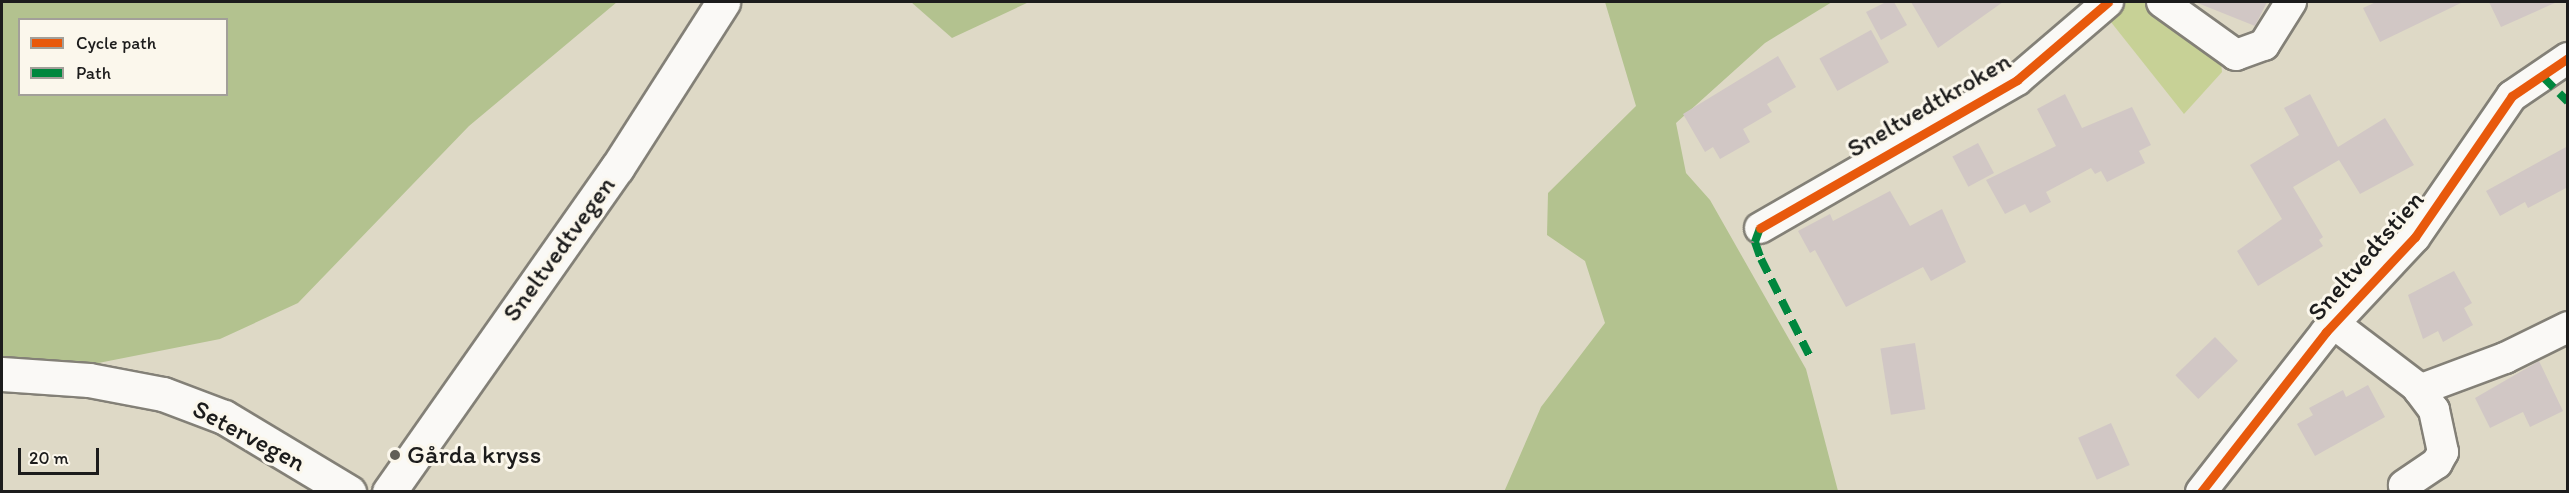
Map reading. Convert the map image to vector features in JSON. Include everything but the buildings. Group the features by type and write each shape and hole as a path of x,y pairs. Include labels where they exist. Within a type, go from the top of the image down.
{"main road":[{"name":"Sneltvedtvegen","path":"390,492 617,168 723,2"},
{"name":"Setervegen","path":"2,374 89,380 163,394 233,421 349,492"}],"street":[{"name":"Sneltvedtkroken","path":"1760,228 1996,94 2055,51 2108,2"},
{"path":"2162,2 2236,55 2264,45 2291,2"},
{"name":"Sneltvedtstien","path":"2201,492 2326,332 2337,326 2442,201 2512,96 2568,57"},
{"path":"2337,326 2419,390 2434,410 2443,452 2425,473 2404,485"},
{"path":"2419,390 2505,358 2568,327"}],"green space":[{"path":"2,2 617,2 469,126 298,303 220,339 2,382"},
{"path":"911,2 1029,2 952,38"},
{"path":"1605,2 1832,2 1765,43 1676,123 1686,173 1710,200 1806,369 1838,491 1504,492 1541,407 1605,323 1585,261 1547,235 1548,193 1636,106"},
{"path":"2104,2 2164,2 2218,34 2222,72 2184,114 2099,7"}],"marked path":[{"path":"2543,77 2568,102"},
{"path":"1760,228 1755,242 1761,259 1810,357"}],"cycle path":[{"path":"1760,228 2017,80 2108,2"},
{"path":"2201,492 2326,332 2415,237 2512,96 2568,58"}],"place":[{"name":"Gårda kryss","path":"395,455"}]}
